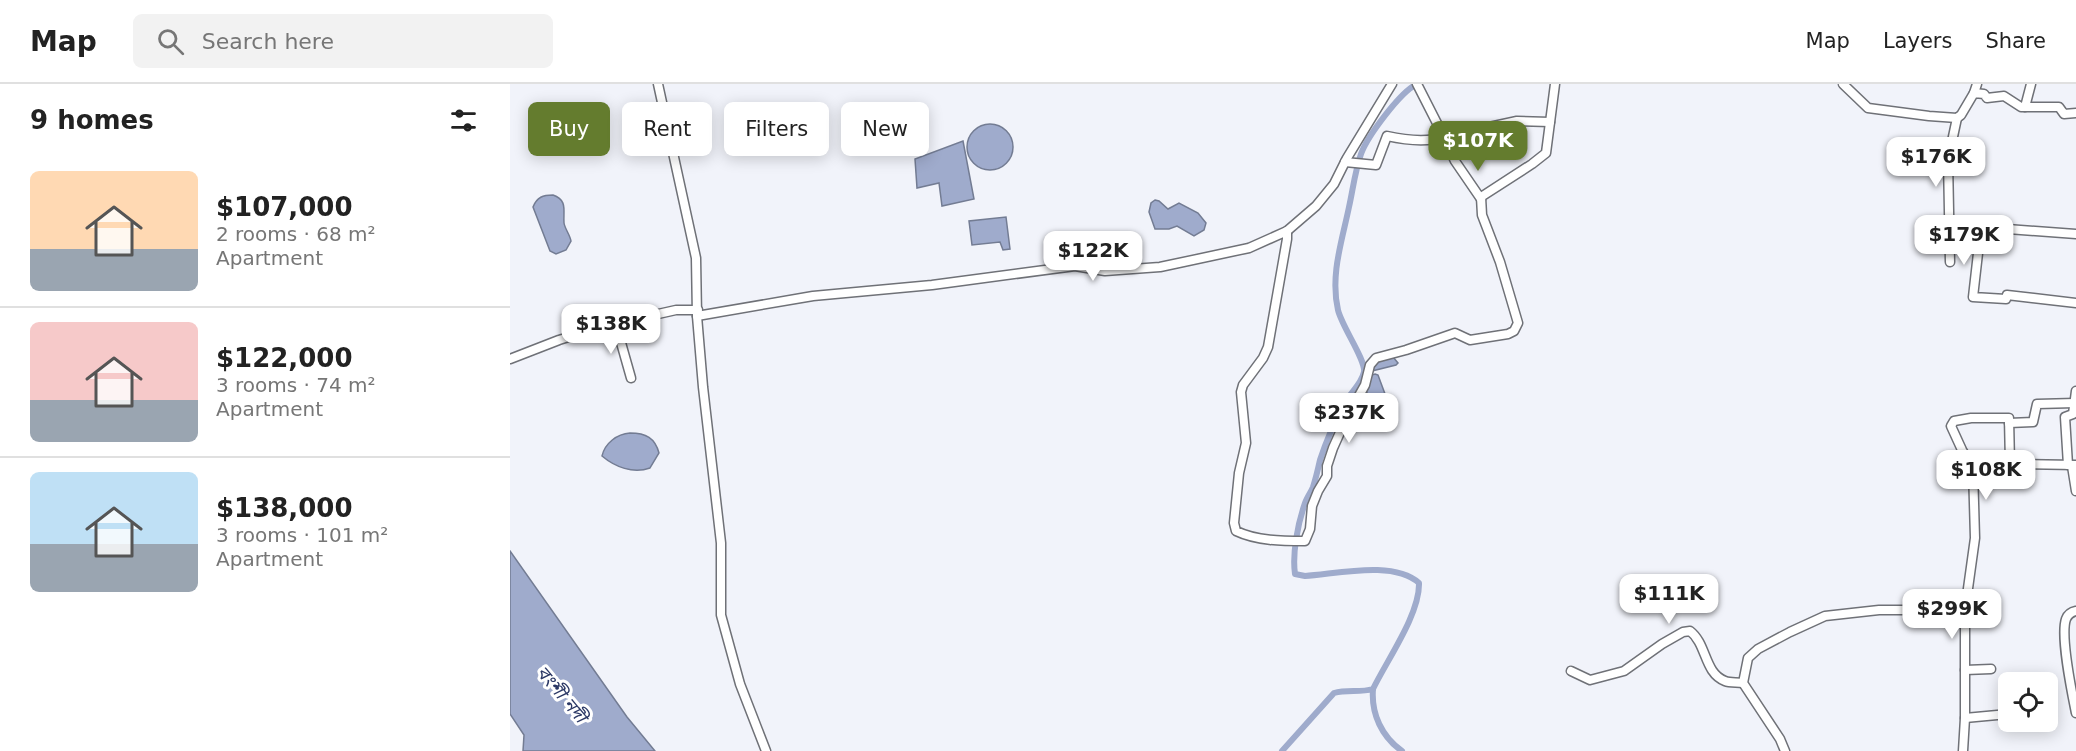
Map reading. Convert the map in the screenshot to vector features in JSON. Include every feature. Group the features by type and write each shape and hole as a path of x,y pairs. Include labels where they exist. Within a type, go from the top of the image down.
{"street":[{"path":"658,84 696,258 697,313 721,543 721,615 740,684 765,751"},
{"path":"510,359 600,327 676,310 697,313 813,296 932,285 1076,266 1105,271 1160,267 1249,248 1287,231 1322,199 1334,184 1392,84"},
{"path":"1481,199 1546,153 1555,84"},
{"path":"1843,84 1868,108 1957,118"},
{"path":"1950,262 1948,160 1957,118 1974,93 1977,84"},
{"path":"2025,107 2031,84"},
{"path":"1287,231 1268,347 1263,358 1243,385 1241,392 1246,443 1239,473 1234,524 1236,531 1246,536 1305,541 1310,528 1312,506 1327,476 1327,466 1333,448 1365,385 1370,365 1376,358 1455,333 1470,340 1508,334 1514,331 1518,323 1512,298 1485,224 1481,199 1455,161 1419,87"},
{"path":"1974,93 1984,94 1987,98 2004,96 2021,107 2059,107 2064,114 2076,113"},
{"path":"1345,162 1376,165 1387,136 1405,140 1435,140 1464,128 1480,129 1517,121 1550,122"},
{"path":"2076,234 1981,227 1973,297 2006,298 2007,295 2076,303"},
{"path":"616,325 631,378"},
{"path":"2076,391 2073,414 2065,417 2076,490"},
{"path":"2009,423 2033,422 2037,404 2075,403"},
{"path":"1963,751 1965,610 1975,538 1973,468 1962,450 1951,426 1952,423 1971,418 2009,418 2010,464"},
{"path":"2066,426 2076,426"},
{"path":"1973,468 2010,464 2072,466"},
{"path":"1785,751 1780,739 1743,683 1748,658 1758,649 1825,616 1879,610 1965,610"},
{"path":"2076,611 2071,612 2066,619 2065,638 2076,713"},
{"path":"1571,671 1590,680 1624,671 1662,644 1683,632 1690,632 1697,637 1712,672 1727,682 1743,683"},
{"path":"1965,670 1991,669"},
{"path":"1965,718 1998,715"}],"water":[{"path":"990,124 1006,131 1013,147 1006,163 990,170 974,163 967,147 974,131"},
{"path":"963,141 974,199 942,206 939,183 917,188 915,159 929,156 929,154"},
{"path":"553,195 563,203 564,223 571,241 566,250 556,254 550,251 533,207 541,197"},
{"path":"1155,200 1168,209 1179,203 1198,213 1206,223 1204,230 1194,236 1177,226 1169,229 1155,229 1149,212 1151,203"},
{"path":"1006,217 1010,249 1003,250 1000,242 972,245 969,221"},
{"path":"1393,357 1398,363 1396,365 1372,371 1373,362"},
{"path":"1372,375 1378,375 1385,394 1376,402 1370,398 1365,389"},
{"path":"630,433 645,435 655,444 659,453 650,468 631,470 602,456 612,440"},
{"name":"বংশী নদী","path":"510,551 627,717 655,751 523,751 524,735 510,714"}],"waterway":[{"path":"1282,751 1334,693 1373,689 1409,623 1418,595 1419,583 1395,572 1364,570 1305,576 1295,574 1294,566 1300,520 1313,487 1322,453 1340,412 1364,372 1364,367 1338,310 1335,284 1338,258 1357,167 1364,146 1377,126 1393,105 1417,84"},
{"path":"1373,689 1374,707 1379,724 1389,739 1402,751"}]}
